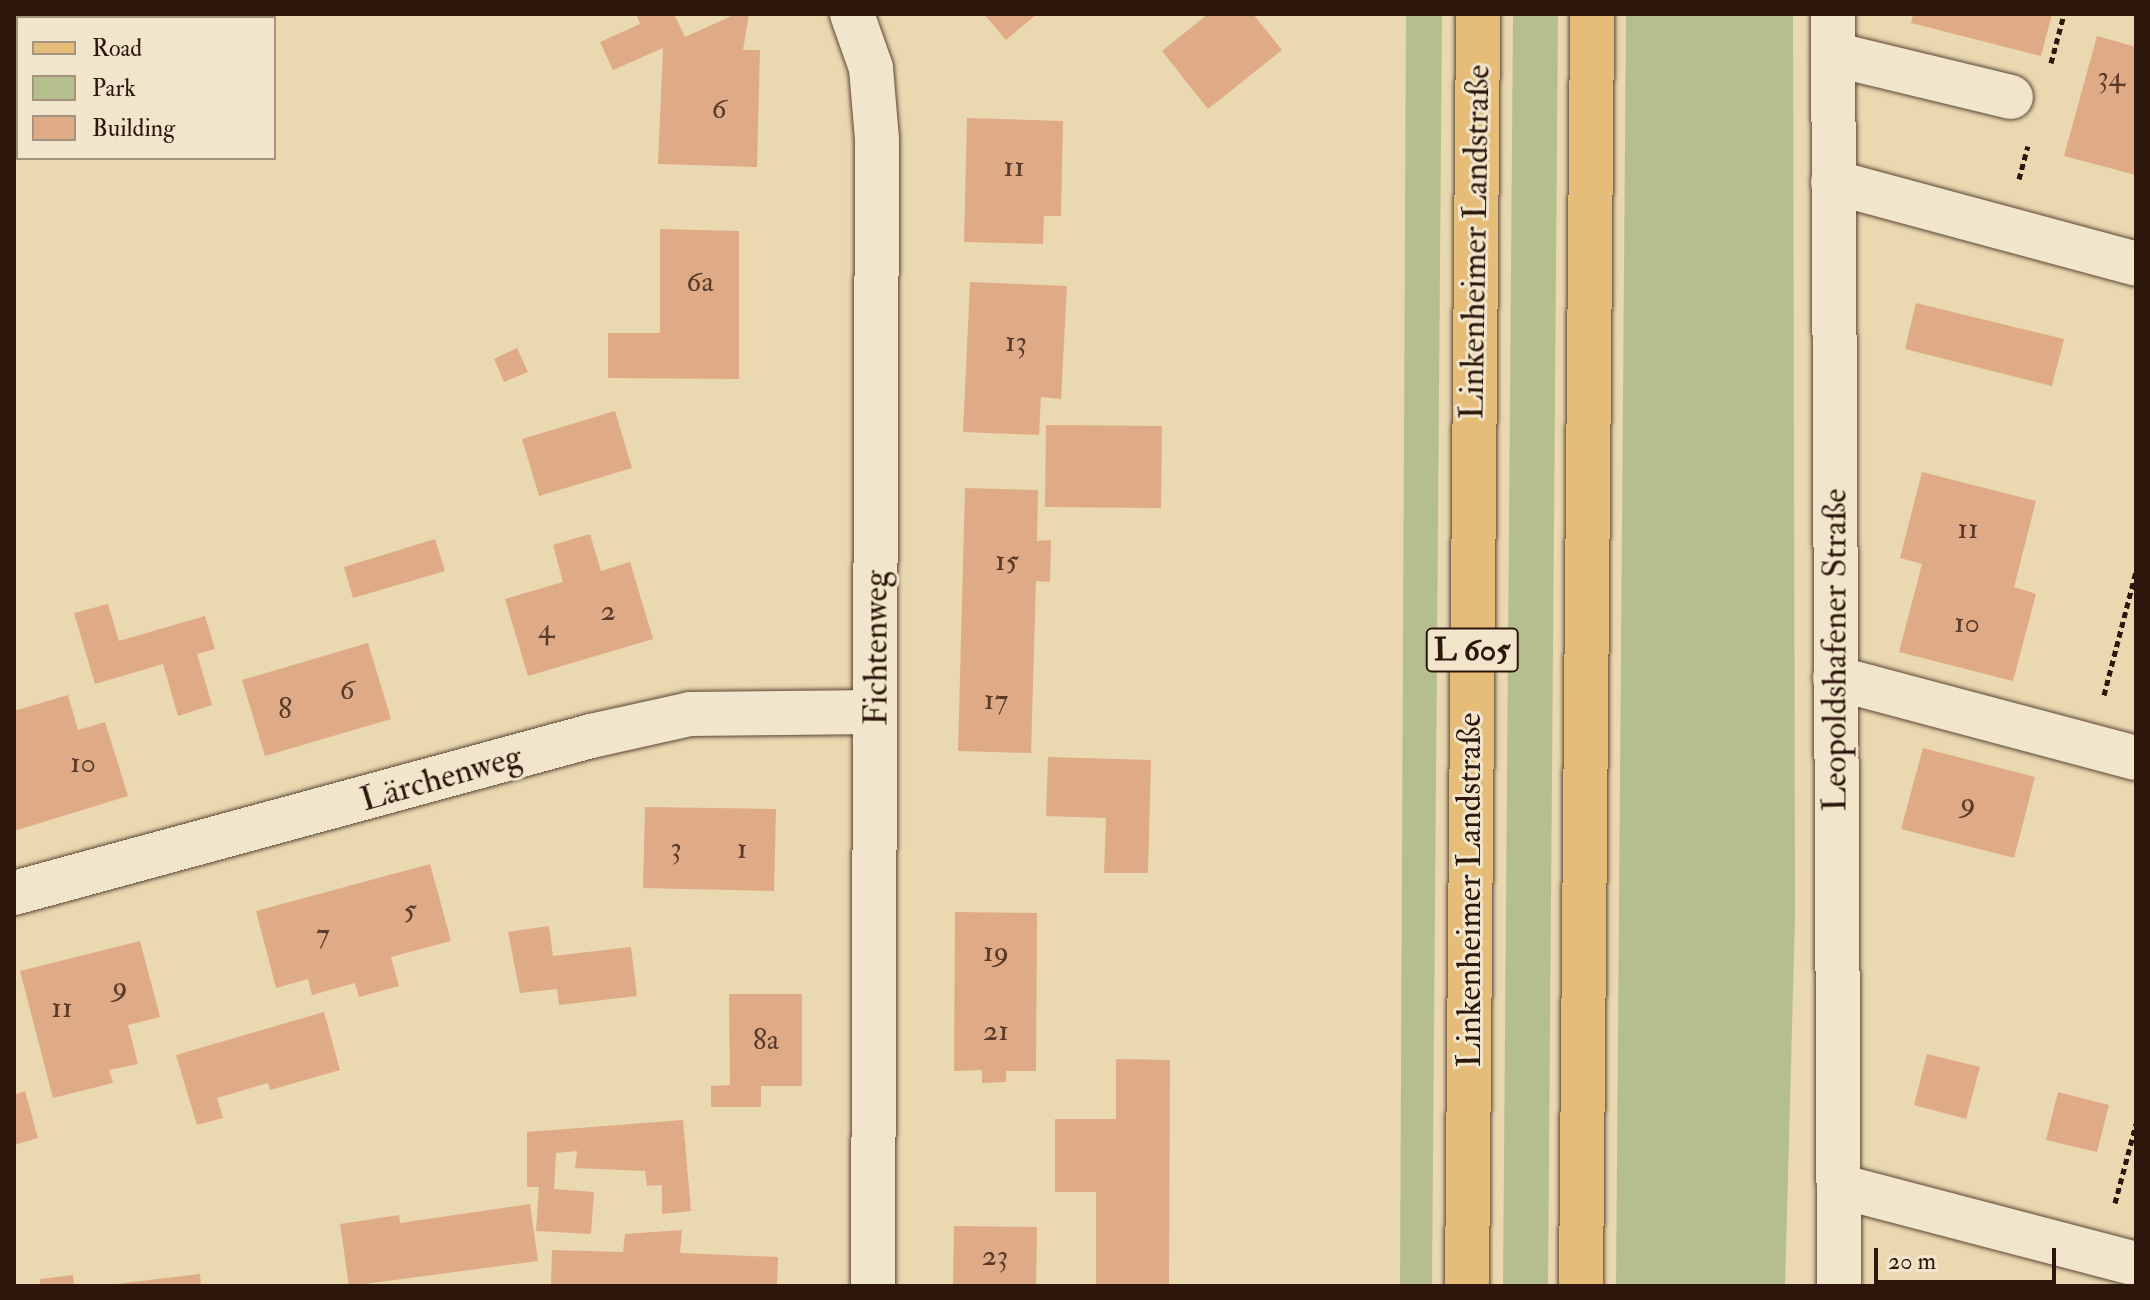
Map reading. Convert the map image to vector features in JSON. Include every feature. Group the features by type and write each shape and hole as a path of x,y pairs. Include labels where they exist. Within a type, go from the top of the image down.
{"main road":[{"name":"Linkenheimer Landstraße","path":"1467,1286 1478,14"},
{"path":"1581,1286 1592,14"}],"street":[{"name":"Fichtenweg","path":"852,14 871,68 877,140 873,1286"},
{"path":"1833,34 2011,97"},
{"name":"Leopoldshafener Straße","path":"1833,34 1839,1286"},
{"path":"1833,182 2136,264"},
{"path":"1835,678 2136,758"},
{"name":"Lärchenweg","path":"14,893 591,736 690,714 875,712"},
{"path":"1839,1186 2119,1259"}],"path":[{"path":"2091,747 2136,571"},
{"path":"2119,1259 2136,1124"}],"green space":[{"path":"1406,14 1442,14 1432,1286 1400,1286"},
{"path":"1513,14 1558,14 1548,1286 1503,1286"},
{"path":"1626,14 1793,14 1795,917 1785,1286 1616,1286"}],"building":[{"path":"636,14 674,14 685,37 736,14 749,14 743,50 760,50 757,167 658,164 663,48 613,70 600,42 640,24"},
{"path":"984,14 1037,14 1006,40"},
{"path":"1208,14 1253,14 1282,50 1208,109 1162,51"},
{"path":"1913,14 2052,14 2041,56 1911,23"},
{"path":"2097,36 2136,47 2136,175 2064,156"},
{"path":"967,118 1063,121 1061,216 1044,216 1043,244 964,242"},
{"path":"660,229 739,231 739,379 608,378 608,333 660,333"},
{"path":"970,282 1067,286 1061,399 1041,397 1039,435 963,432"},
{"path":"1916,303 2064,339 2052,386 1905,349"},
{"path":"517,348 528,372 504,382 494,359"},
{"path":"615,411 632,468 539,496 522,439"},
{"path":"1046,425 1162,426 1161,508 1045,507"},
{"path":"1922,472 2036,501 2014,587 2036,594 2013,681 1899,652 1922,564 1900,558"},
{"path":"965,488 1038,490 1037,541 1051,540 1050,582 1036,581 1031,753 958,751"},
{"path":"590,534 601,571 630,562 653,639 528,676 505,599 563,582 553,545"},
{"path":"435,539 445,571 353,598 344,567"},
{"path":"108,604 119,641 205,616 215,649 197,654 212,705 178,716 163,664 95,684 74,613"},
{"path":"368,643 391,719 265,756 242,680"},
{"path":"68,695 78,730 105,722 128,796 14,831 14,711"},
{"path":"1923,748 2035,777 2014,858 1901,829"},
{"path":"1048,757 1151,760 1148,873 1104,873 1106,818 1046,816"},
{"path":"645,807 776,809 774,891 643,888"},
{"path":"430,864 451,941 391,957 399,986 359,997 355,983 312,995 308,979 276,988 256,911"},
{"path":"955,912 1037,913 1036,1071 1006,1071 1006,1082 982,1083 982,1070 954,1071"},
{"path":"549,926 553,956 631,947 637,996 559,1005 557,989 520,993 508,932"},
{"path":"140,941 160,1017 128,1025 138,1064 109,1070 113,1083 53,1098 20,971"},
{"path":"729,994 802,994 802,1086 761,1086 761,1107 711,1107 711,1086 730,1085"},
{"path":"324,1012 340,1070 270,1090 268,1083 217,1098 223,1118 197,1125 176,1055"},
{"path":"1927,1054 1980,1067 1966,1119 1914,1105"},
{"path":"1116,1059 1170,1060 1169,1286 1096,1286 1096,1192 1055,1192 1055,1119 1116,1119"},
{"path":"25,1091 38,1138 14,1145 14,1095"},
{"path":"2058,1092 2109,1105 2097,1152 2046,1140"},
{"path":"683,1120 691,1211 662,1214 662,1185 647,1186 645,1171 575,1168 577,1151 556,1153 554,1189 594,1192 591,1234 536,1231 539,1187 527,1187 527,1132"},
{"path":"530,1204 538,1261 349,1286 340,1224 399,1215 400,1223"},
{"path":"954,1226 1037,1227 1036,1286 953,1286"},
{"path":"682,1230 680,1253 778,1257 777,1286 551,1286 552,1250 623,1252 625,1234"},
{"path":"200,1274 201,1286 116,1284"},
{"path":"73,1275 74,1286 40,1286 40,1279"}]}
